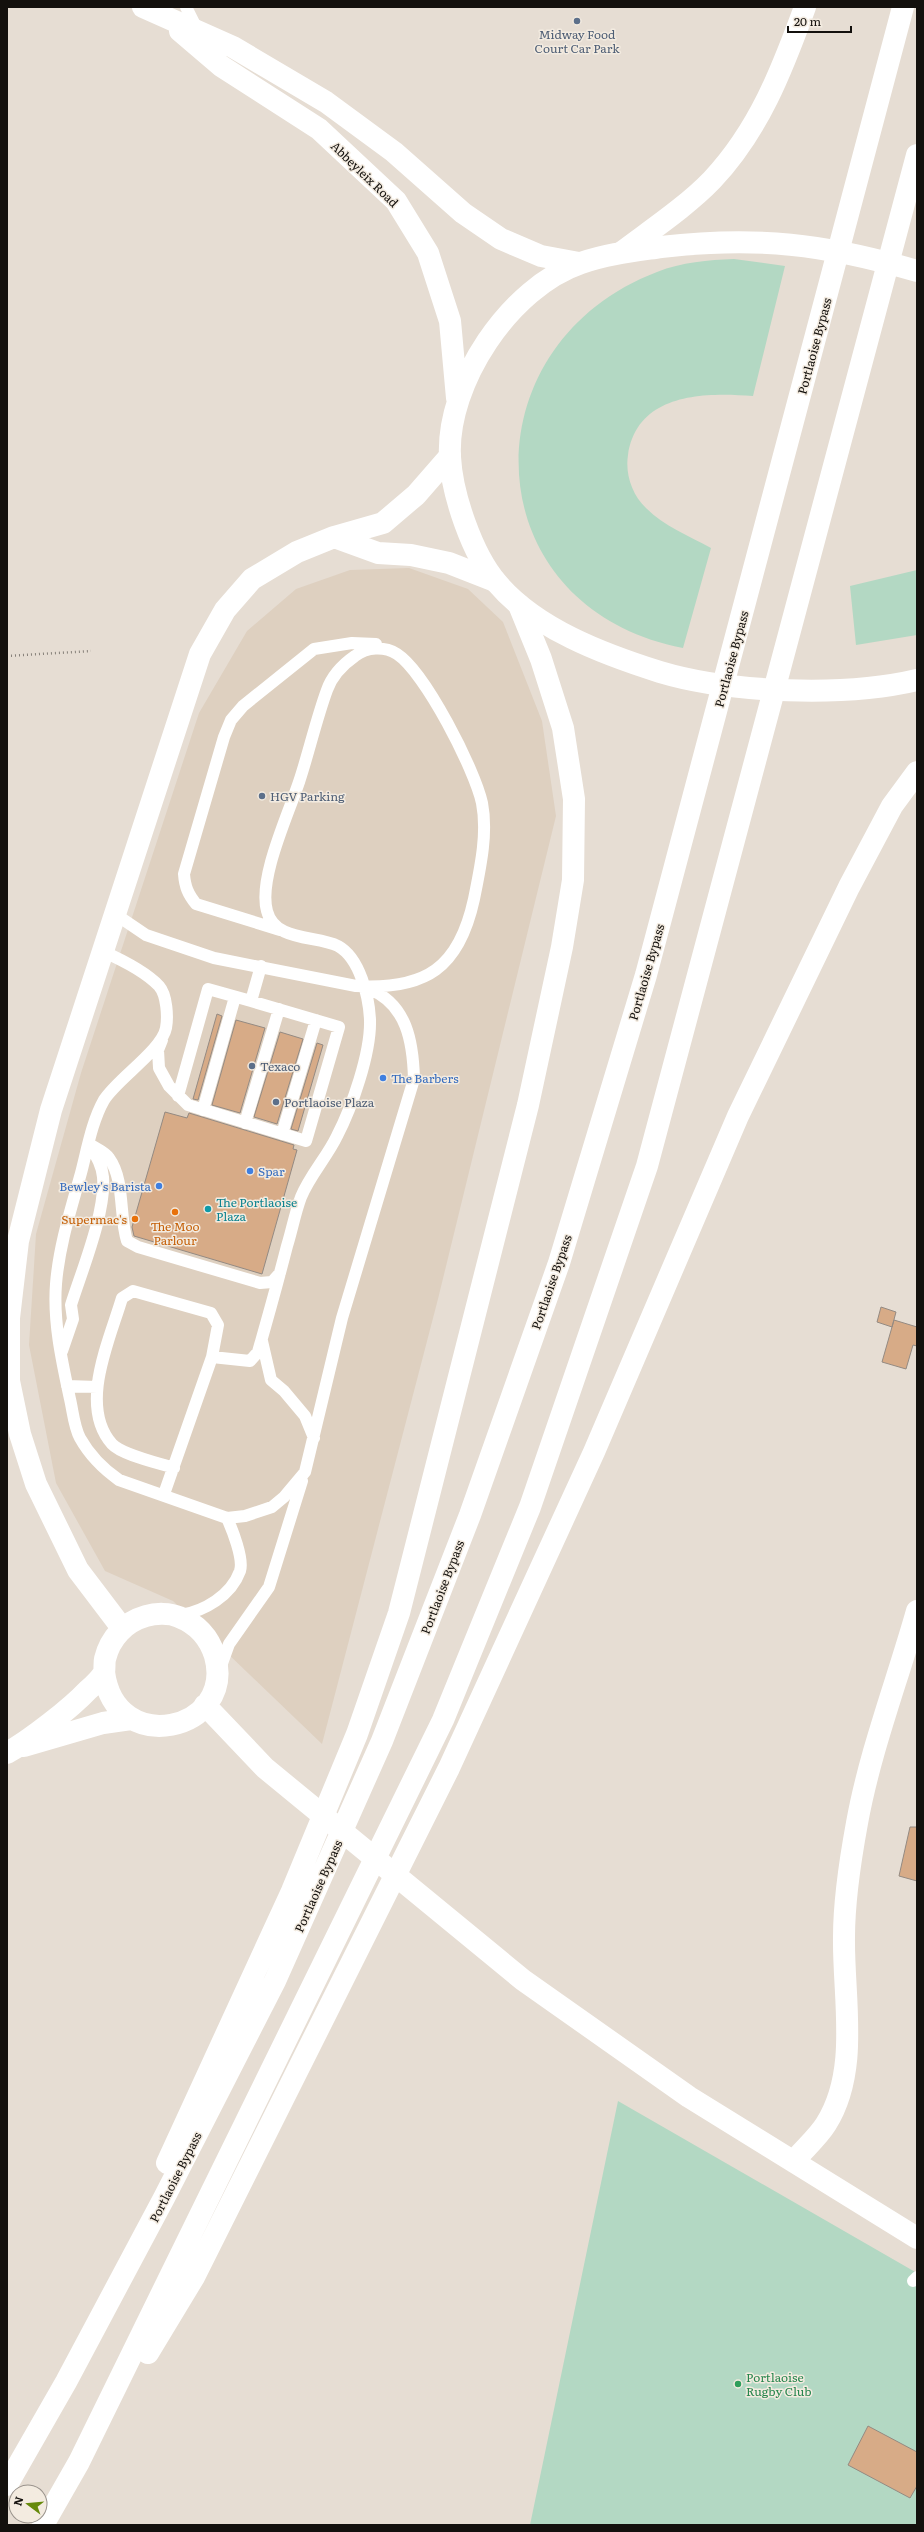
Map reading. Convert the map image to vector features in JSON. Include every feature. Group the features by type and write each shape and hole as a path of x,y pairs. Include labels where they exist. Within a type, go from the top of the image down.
{"main road":[{"name":"Abbeyleix Road","path":"143,7 233,47 326,102 394,152 463,213 501,240 541,256 578,263"},
{"path":"622,252 712,180 751,132 781,73 805,7"},
{"name":"Portlaoise Bypass","path":"7,2485 66,2382 164,2198 275,1981 382,1741 470,1515 556,1271 646,975 903,7"},
{"name":"Abbeyleix Road","path":"165,18 221,66 318,130 396,201 428,253 450,321 458,402"},
{"path":"79,2462 443,1720 530,1507 646,1166 917,155"},
{"path":"917,271 866,256 817,246 759,241 694,243 622,252 578,263 543,282 518,304 489,338 471,368 458,402 450,456 457,496 474,546 495,581 519,605 591,647 646,667 692,681 751,688 799,690 855,688 917,680"},
{"path":"122,1628 78,1570 36,1484 20,1434 9,1381 9,1318 18,1241 51,1110 200,654 225,610 252,579 297,552 334,537 383,523 416,495 450,456"},
{"path":"334,537 378,553 412,555 449,563 495,581"},
{"path":"66,2382 292,1891 357,1734 399,1613 441,1450 528,1105 562,947 573,880 574,799 563,728 541,659 519,605"},
{"path":"43,2525 79,2462 194,2277 442,1782 594,1452 738,1116 849,887 892,806 917,772"},
{"path":"794,2161 826,2124 843,2083 848,2044 844,1937 848,1878 870,1761 901,1668 917,1611"},
{"path":"149,1615 176,1616 198,1628 207,1638 216,1660 216,1684 205,1705 186,1721 175,1725 152,1726 131,1719 115,1704 105,1684 104,1672 108,1650 122,1628 138,1618 149,1615"},
{"path":"12,1750 88,1690 104,1672"},
{"path":"205,1705 265,1768 523,1980 689,2097 917,2238"},
{"path":"12,1750 102,1723 131,1719"}],"lane":[{"path":"186,7 199,33"},
{"path":"115,914 146,935 214,958 364,986 399,985 431,973 446,963 459,946 469,922 483,848 482,805 469,767 424,686 405,660 394,652 372,642 314,649 243,706 231,720 184,874 188,894 196,904 338,946 354,961 364,986 370,1016 370,1042 360,1075 337,1136 301,1197 258,1352 250,1361 212,1357"},
{"path":"284,931 274,924 267,914 265,900 268,871 330,682 348,661 360,652 369,649 394,652"},
{"path":"102,951 133,968 160,987 166,1006 166,1029 158,1050 159,1068 178,1096 188,1105 203,1110 306,1141 338,1027 208,989 178,1096"},
{"path":"251,1001 260,966"},
{"path":"216,1684 229,1644 269,1587 314,1438 342,1318 414,1079 413,1046 400,1016 393,1003 381,994 364,986"},
{"path":"203,1110 235,996"},
{"path":"245,1123 279,1010"},
{"path":"282,1134 316,1020"},
{"path":"166,1029 154,1048 105,1100 89,1144 63,1238 56,1284 61,1354 79,1436 91,1456 105,1470 119,1480 164,1494 227,1518 245,1516 272,1507 284,1497 304,1472"},
{"path":"89,1144 109,1157 116,1173 122,1225 127,1241 138,1247 260,1283 272,1282 280,1272"},
{"path":"61,1354 73,1319 71,1305 102,1197 103,1177 99,1160 89,1144"},
{"path":"164,1494 174,1468 212,1357 212,1346 218,1324 211,1313 134,1291 122,1298 97,1387 96,1403 100,1422 112,1444 129,1453 174,1468"},
{"path":"262,1340 271,1380 284,1391 305,1416 314,1438"},
{"path":"67,1386 97,1387"},
{"path":"176,1616 197,1612 212,1603 224,1594 240,1571 238,1553 227,1518"}],"path":[{"path":"7,656 91,651"}],"shaded area":[{"name":"Portlaoise Plaza","path":"409,568 468,589 503,622 542,721 556,816 438,1299 322,1744 173,1601 105,1571 56,1483 29,1345 36,1234 81,1073 199,713 247,631 296,589 350,570"}],"green space":[{"path":"734,259 785,266 753,396 714,395 694,397 676,401 659,408 644,419 634,434 627,462 633,491 641,503 661,520 711,548 683,648 613,623 563,582 531,530 519,472 525,412 550,356 594,307 657,272 695,262"},
{"path":"917,570 917,635 856,645 850,586"},
{"name":"Portlaoise Rugby Club","path":"618,2101 917,2273 917,2525 530,2525"}],"building":[{"path":"217,1014 222,1016 198,1100 193,1099"},
{"path":"236,1020 265,1028 240,1113 212,1105"},
{"path":"280,1032 303,1039 277,1124 254,1117"},
{"path":"317,1043 323,1045 298,1131 291,1129"},
{"name":"The Portlaoise Plaza","path":"165,1112 187,1118 189,1113 294,1145 293,1149 297,1150 262,1274 134,1236 132,1227"},
{"path":"881,1307 896,1312 892,1327 877,1322"},
{"path":"894,1320 917,1327 917,1346 913,1345 906,1369 882,1362"},
{"path":"910,1827 917,1827 917,1881 899,1876"},
{"path":"868,2426 917,2452 917,2486 910,2498 848,2465"}],"place":[{"name":"Midway Food Court Car Park","path":"577,21"},
{"name":"HGV Parking","path":"262,796"},
{"name":"Texaco","path":"252,1066"},
{"name":"The Barbers","path":"383,1078"},
{"name":"Portlaoise Plaza","path":"276,1102"},
{"name":"Spar","path":"250,1171"},
{"name":"Bewley's Barista","path":"159,1186"},
{"name":"The Portlaoise Plaza","path":"208,1209"},
{"name":"The Moo Parlour","path":"175,1212"},
{"name":"Supermac's","path":"135,1219"},
{"name":"Portlaoise Rugby Club","path":"738,2384"}]}
